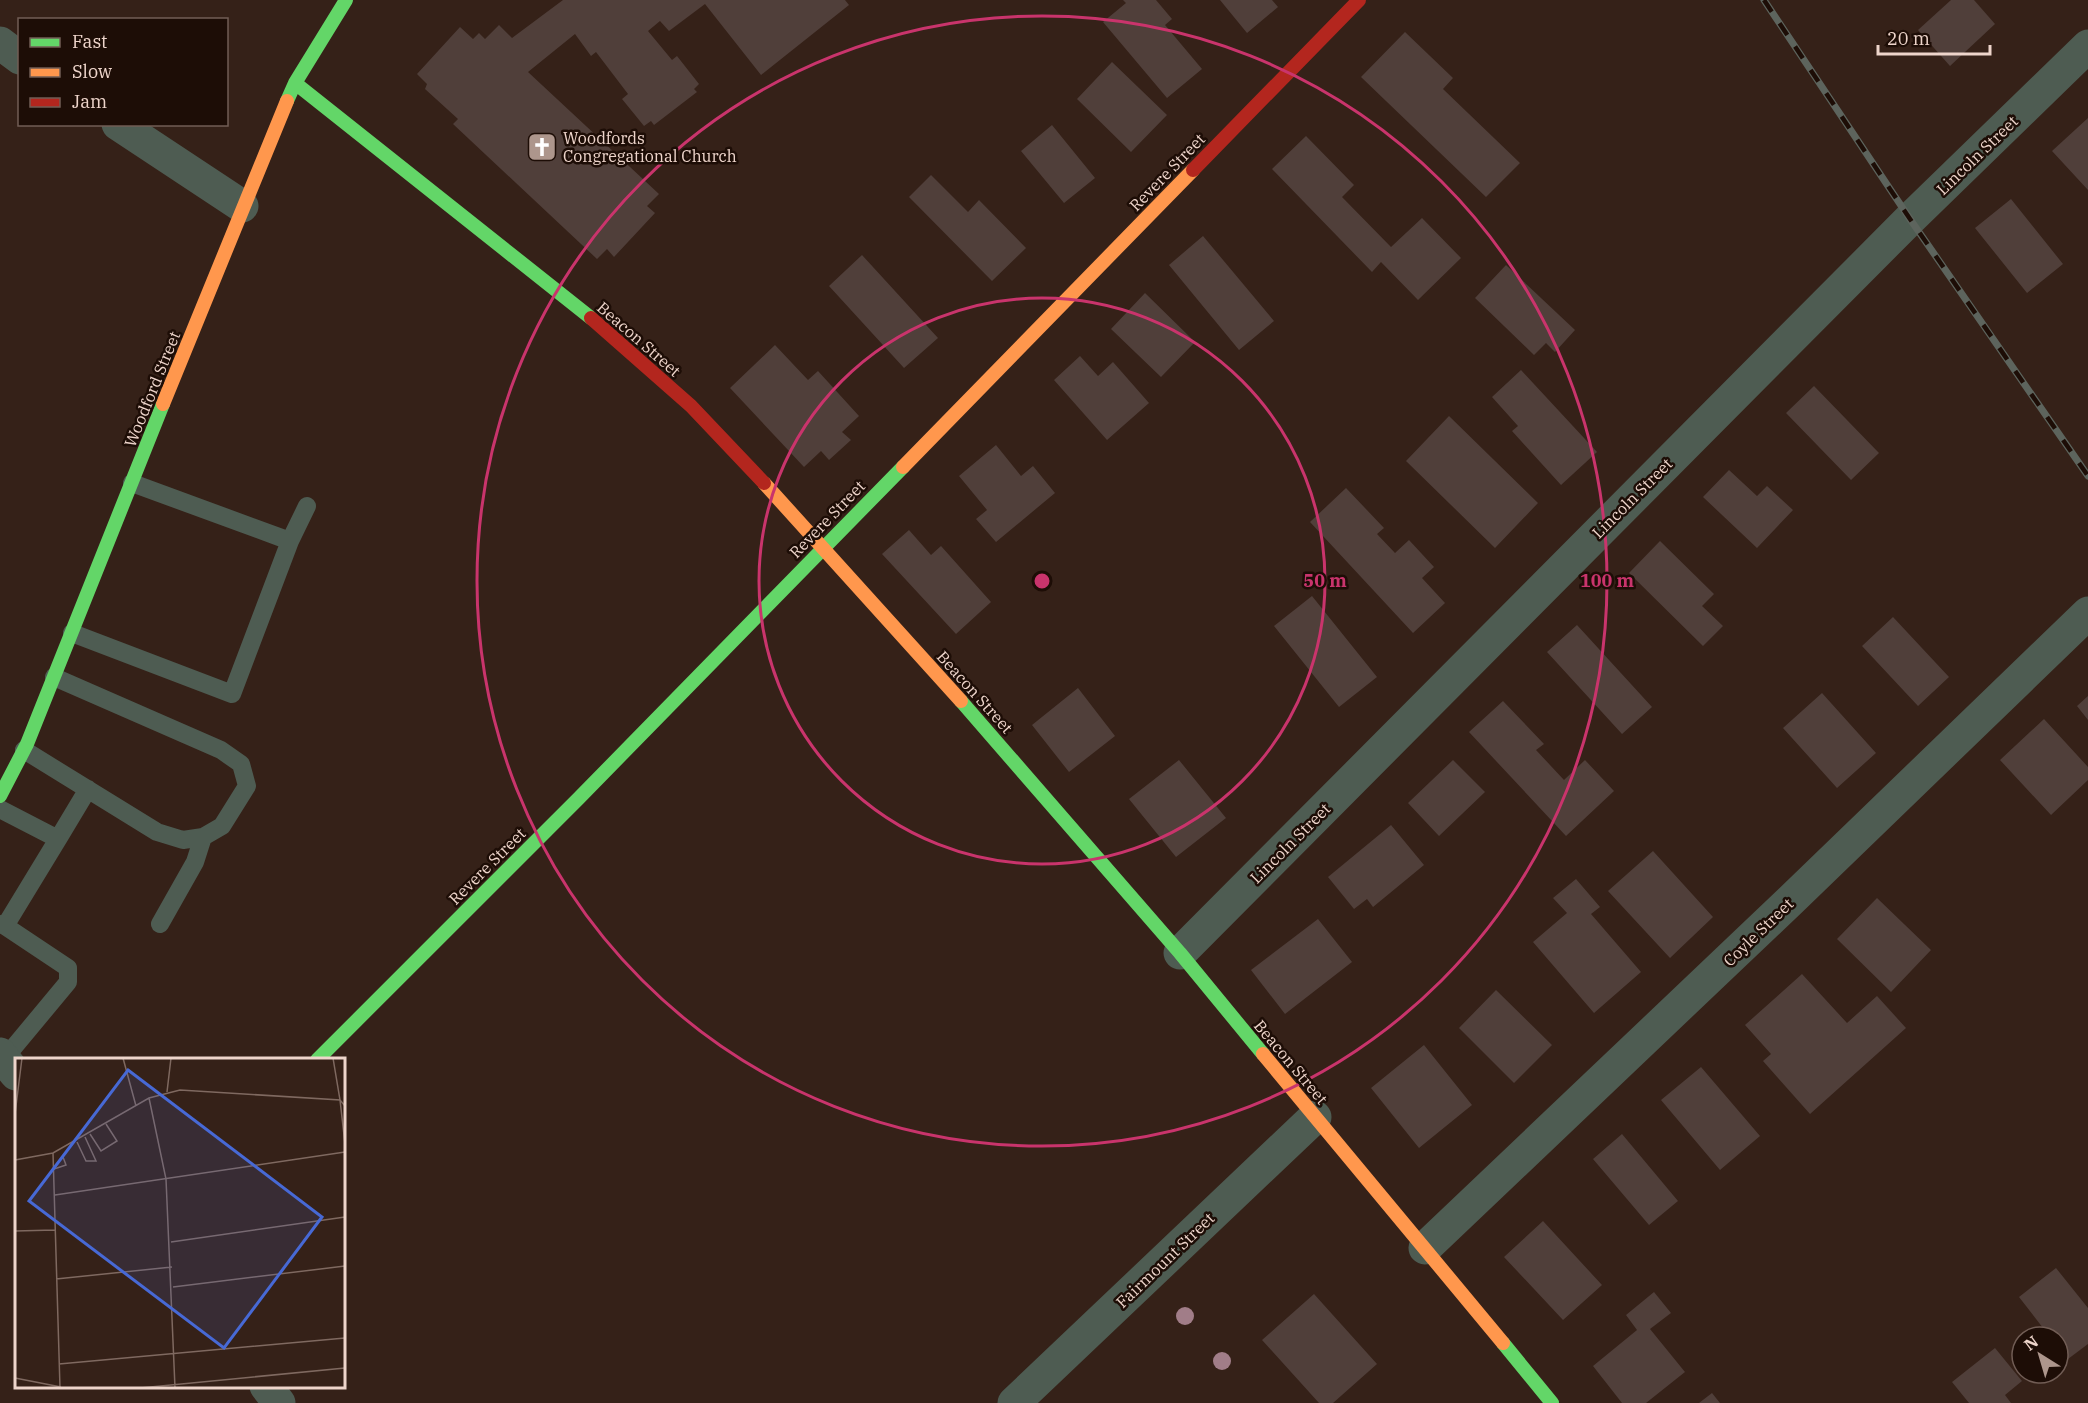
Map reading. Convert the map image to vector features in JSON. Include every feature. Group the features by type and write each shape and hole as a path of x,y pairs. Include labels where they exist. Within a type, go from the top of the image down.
{"street":[{"name":"Woodford Street","path":"0,796 24,750 242,206 295,83 346,0"},
{"name":"Revere Street","path":"318,1058 579,798 1359,0"},
{"path":"0,43 18,56"},
{"name":"Lincoln Street","path":"1180,953 1910,219 2088,46"},
{"name":"Beacon Street","path":"295,83 617,340 690,406 823,546 1036,785 1180,953 1552,1403"},
{"path":"121,126 242,206"},
{"name":"Coyle Street","path":"1425,1248 1791,900 2088,613"},
{"name":"Fairmount Street","path":"1014,1403 1315,1117"},
{"path":"268,1388 279,1403"}],"lane":[{"path":"132,483 290,541"},
{"path":"72,633 232,694 290,541 307,506"},
{"path":"24,750 157,832 183,840 203,837 222,826 247,786 241,764 221,750 54,677"},
{"path":"7,1062 68,982 68,968 2,925 88,789"},
{"path":"0,809 58,839"},
{"path":"160,924 195,862 203,837"}],"building":[{"path":"563,0 845,0 849,5 761,75 705,4 669,31 660,21 648,31 672,60 677,56 699,84 694,89 697,92 654,125 651,121 644,126 622,99 628,94 596,52 591,56 575,34 528,72 659,194 647,206 655,213 614,257 607,249 597,259 453,124 458,119 425,89 427,84 417,74 460,27 473,39 479,33 485,39 499,25 512,38"},
{"path":"1123,0 1156,0 1172,19 1165,25 1202,69 1167,98 1103,22 1126,3"},
{"path":"1220,0 1272,0 1278,7 1247,33"},
{"path":"1951,0 1974,0 1995,24 1950,66 1918,30"},
{"path":"1405,32 1453,78 1443,89 1520,163 1486,197 1361,77"},
{"path":"1112,62 1167,115 1131,152 1077,99"},
{"path":"2088,118 2088,190 2052,151"},
{"path":"1052,125 1095,178 1064,203 1021,151"},
{"path":"1306,136 1354,185 1342,197 1391,247 1422,218 1461,258 1418,300 1381,262 1372,272 1272,169"},
{"path":"931,175 968,212 979,200 1026,248 992,281 909,197"},
{"path":"2011,199 2063,264 2027,293 1975,228"},
{"path":"1203,236 1274,321 1239,350 1169,265"},
{"path":"862,255 938,338 904,368 829,286"},
{"path":"1506,265 1575,330 1555,352 1546,343 1534,355 1475,298"},
{"path":"1145,293 1195,342 1161,377 1111,329"},
{"path":"775,345 808,380 818,371 859,416 842,432 851,440 829,460 821,451 804,467 730,388"},
{"path":"1080,356 1098,376 1113,362 1149,403 1107,440 1054,380"},
{"path":"1521,370 1597,452 1561,485 1512,431 1518,426 1492,397"},
{"path":"1814,386 1879,453 1851,480 1786,413"},
{"path":"1449,416 1538,503 1495,548 1406,461"},
{"path":"996,445 1021,476 1033,466 1055,493 996,542 976,519 987,510 959,476"},
{"path":"1729,470 1757,496 1767,486 1793,510 1757,548 1703,497"},
{"path":"1346,488 1384,528 1377,534 1395,553 1409,540 1434,567 1422,578 1445,603 1413,633 1310,522"},
{"path":"909,530 931,555 941,546 991,602 956,634 882,554"},
{"path":"1660,541 1714,594 1702,606 1723,626 1703,646 1629,573"},
{"path":"1312,596 1377,677 1339,707 1274,626"},
{"path":"1893,617 1949,677 1918,706 1862,646"},
{"path":"1577,625 1652,707 1622,734 1547,652"},
{"path":"1078,688 1115,736 1069,772 1032,725"},
{"path":"1822,693 1876,753 1837,788 1783,728"},
{"path":"2088,696 2088,720 2077,706"},
{"path":"1503,701 1544,744 1536,750 1564,780 1585,760 1614,791 1566,836 1469,732"},
{"path":"2044,719 2088,767 2088,780 2051,815 2000,760"},
{"path":"1179,760 1226,818 1176,857 1129,799"},
{"path":"1453,760 1485,792 1439,836 1408,803"},
{"path":"1391,825 1424,865 1373,907 1367,899 1354,909 1328,877"},
{"path":"1653,851 1713,917 1670,958 1608,891"},
{"path":"1576,879 1600,907 1591,914 1641,972 1594,1013 1533,942 1567,913 1553,898"},
{"path":"1877,898 1931,950 1891,992 1837,939"},
{"path":"1318,919 1352,962 1285,1014 1251,970"},
{"path":"1802,974 1847,1023 1877,996 1906,1028 1810,1114 1763,1061 1771,1054 1745,1025"},
{"path":"1496,990 1552,1045 1514,1083 1459,1028"},
{"path":"1424,1045 1472,1105 1419,1148 1371,1088"},
{"path":"1701,1067 1760,1136 1720,1170 1661,1100"},
{"path":"1622,1134 1678,1201 1649,1225 1593,1159"},
{"path":"1543,1221 1602,1285 1563,1320 1504,1257"},
{"path":"2056,1268 2088,1308 2088,1344 2070,1358 2070,1325 2041,1325 2019,1297"},
{"path":"1654,1292 1671,1313 1650,1329 1685,1372 1646,1403 1622,1403 1593,1366 1637,1330 1626,1315"},
{"path":"1314,1294 1377,1364 1333,1403 1319,1403 1262,1340"},
{"path":"1995,1348 2010,1366 2010,1385 2017,1385 2005,1395 2011,1403 1969,1403 1952,1382"},
{"path":"1712,1393 1720,1403 1699,1403"}],"railway":[{"path":"1764,0 1910,219 2088,476"}],"traffic: fast":[{"path":"287,101 295,83 346,0"},
{"path":"295,83 591,318"},
{"path":"0,796 27,744 163,404"},
{"path":"319,1058 579,798 903,467"},
{"path":"961,701 1180,953 1263,1054"},
{"path":"1503,1343 1552,1403"}],"traffic: slow":[{"path":"163,404 287,101"},
{"path":"903,467 1193,170"},
{"path":"764,483 961,701"},
{"path":"1263,1054 1503,1343"}],"traffic: jam":[{"path":"1193,170 1359,0"},
{"path":"591,318 691,406 764,483"}],"place":[{"name":"Woodfords Congregational Church","path":"542,147"}]}
